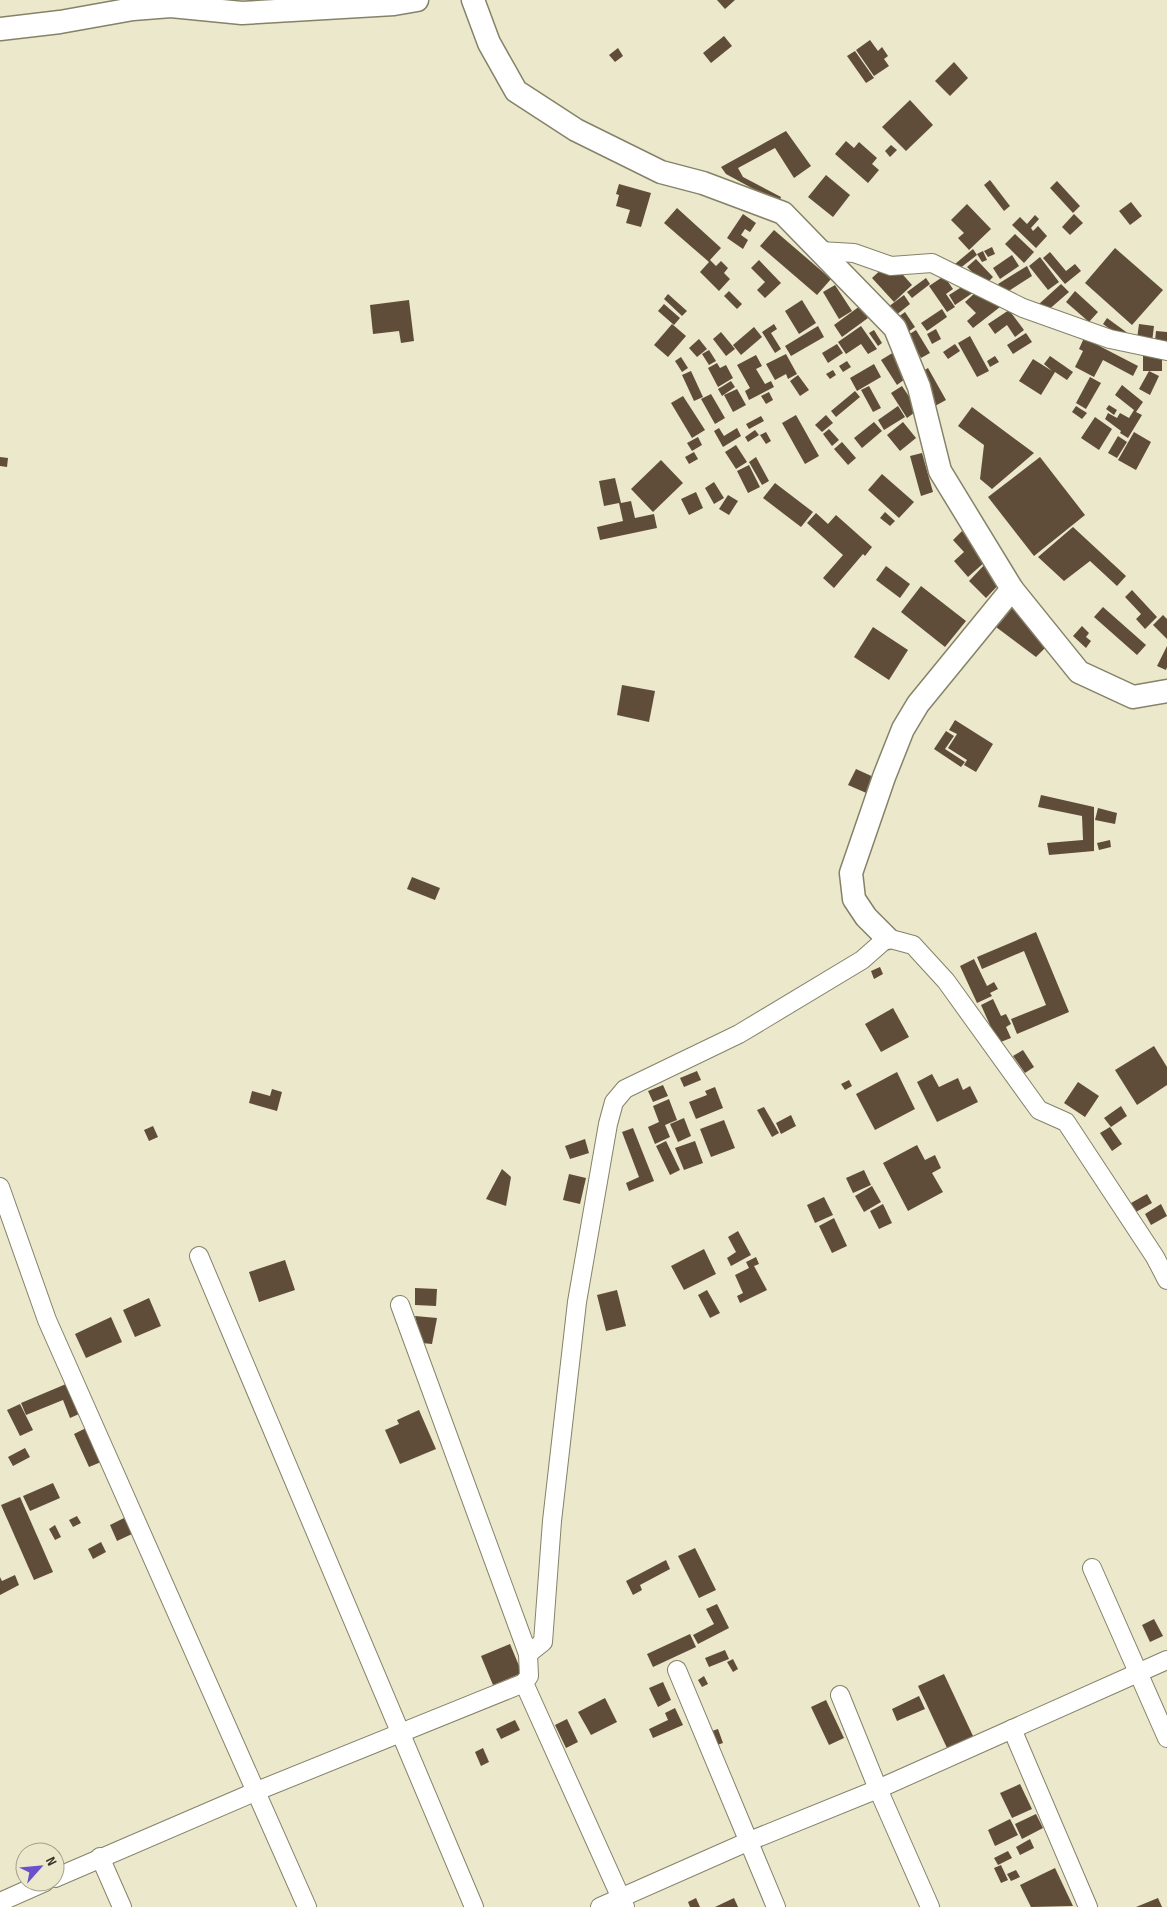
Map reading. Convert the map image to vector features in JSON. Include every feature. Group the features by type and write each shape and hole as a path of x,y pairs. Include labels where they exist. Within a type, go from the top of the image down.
{"street":[{"path":"0,29 162,7 242,13 394,4 417,0"},
{"path":"473,0 490,43 516,91 576,130 661,172 703,183 783,213 895,328 919,387 940,471 1012,590 1079,672 1133,697 1167,691"},
{"path":"820,251 854,253 891,266 932,263 1023,308 1110,339 1167,351"},
{"path":"1012,590 918,704 903,730 884,777 851,873 854,899 866,917 887,938 913,945 946,981 1039,1110 1066,1122 1155,1257 1167,1280"},
{"path":"528,1654 543,1642 552,1521 577,1302 608,1124 614,1102 624,1089 739,1034 854,964 887,938"},
{"path":"0,1187 47,1320 307,1907"},
{"path":"199,1256 474,1907"},
{"path":"65,1873 257,1791 524,1684 528,1676 528,1654 400,1305"},
{"path":"1092,1568 1167,1738"},
{"path":"600,1907 622,1902 747,1842 878,1789 1167,1660"},
{"path":"677,1670 747,1842 776,1907"},
{"path":"524,1684 622,1902"},
{"path":"840,1694 878,1789 930,1907"},
{"path":"1012,1729 1088,1907"},
{"path":"100,1857 122,1907"},
{"path":"0,1902 22,1892"}],"building":[{"path":"717,0 735,0 725,9"},
{"path":"724,36 732,46 711,63 703,53"},
{"path":"870,40 878,51 882,47 888,56 884,59 889,66 874,76 856,50"},
{"path":"618,48 623,56 615,62 609,55"},
{"path":"855,51 874,78 866,83 847,56"},
{"path":"954,62 968,78 950,96 935,81"},
{"path":"910,100 933,125 906,151 882,127"},
{"path":"786,131 811,166 794,178 775,148 738,168 743,177 781,197 779,203 726,174 721,167"},
{"path":"846,141 854,148 859,142 877,158 872,164 879,170 868,183 835,154"},
{"path":"891,145 897,150 890,157 885,151"},
{"path":"826,175 850,195 833,217 808,197"},
{"path":"990,180 1010,206 1004,211 984,185"},
{"path":"1057,181 1080,206 1073,213 1050,188"},
{"path":"619,184 651,193 641,227 626,223 630,210 616,206 619,195 616,194"},
{"path":"1131,202 1142,216 1130,225 1119,211"},
{"path":"967,204 991,229 969,250 958,238 964,233 951,220"},
{"path":"677,208 721,248 710,260 716,266 721,261 728,268 724,273 730,279 719,291 700,272 709,262 664,223"},
{"path":"743,214 756,223 750,232 745,229 741,235 748,240 743,249 727,238"},
{"path":"1074,214 1083,223 1070,235 1062,227"},
{"path":"1035,215 1039,219 1031,228 1033,231 1038,226 1047,236 1036,248 1012,225 1020,217 1027,224"},
{"path":"774,230 831,279 817,295 760,246"},
{"path":"1015,234 1034,252 1024,263 1005,244"},
{"path":"992,247 995,254 988,257 984,251"},
{"path":"1115,248 1163,290 1132,325 1085,283"},
{"path":"973,249 977,255 959,269 955,264"},
{"path":"983,251 987,260 982,262 977,254"},
{"path":"1050,252 1066,271 1075,264 1081,271 1065,284 1043,258"},
{"path":"1012,255 1019,266 1000,279 993,268"},
{"path":"1040,257 1059,282 1048,290 1029,266"},
{"path":"976,259 993,277 985,285 967,267"},
{"path":"759,260 781,283 765,298 757,290 765,282 751,268"},
{"path":"886,265 897,268 912,285 894,302 872,278"},
{"path":"1027,266 1032,276 1004,294 998,284"},
{"path":"944,276 953,289 946,294 955,307 947,312 929,286"},
{"path":"926,278 930,284 912,298 907,292"},
{"path":"968,283 974,292 955,305 949,295"},
{"path":"1061,284 1069,292 1046,312 1039,304"},
{"path":"835,285 852,311 839,319 823,292"},
{"path":"729,291 742,304 737,309 724,296"},
{"path":"1075,291 1098,312 1089,322 1066,302"},
{"path":"975,293 1000,307 973,328 967,321 976,313 965,302"},
{"path":"668,294 687,311 682,316 664,299"},
{"path":"904,295 910,304 895,316 888,307"},
{"path":"409,300 414,341 401,343 399,331 373,334 370,305"},
{"path":"802,300 816,323 799,334 785,311"},
{"path":"664,304 680,318 674,325 658,311"},
{"path":"860,306 868,318 842,337 834,325"},
{"path":"942,309 947,317 927,331 921,323"},
{"path":"1009,310 1024,330 1015,337 1007,325 995,334 988,324"},
{"path":"905,312 915,327 904,335 894,320"},
{"path":"1107,318 1133,337 1129,343 1103,324"},
{"path":"672,324 686,336 668,357 654,345"},
{"path":"774,324 777,329 771,333 781,349 775,353 762,332"},
{"path":"1139,324 1154,326 1152,342 1137,339"},
{"path":"818,326 824,337 791,356 785,346"},
{"path":"861,326 877,349 868,354 861,344 846,354 838,342"},
{"path":"754,327 762,337 741,355 733,345"},
{"path":"936,329 941,339 932,344 927,334"},
{"path":"874,330 882,343 878,346 869,333"},
{"path":"916,330 930,353 921,358 908,335"},
{"path":"1156,331 1167,332 1167,342 1155,341"},
{"path":"721,332 735,349 726,356 713,339"},
{"path":"1026,333 1032,342 1013,354 1007,345"},
{"path":"970,336 989,371 977,377 958,343"},
{"path":"1084,338 1138,366 1133,376 1103,360 1094,377 1075,367 1083,351 1079,349"},
{"path":"699,339 707,349 697,357 689,348"},
{"path":"837,344 843,353 828,363 822,353"},
{"path":"955,344 960,351 948,359 943,352"},
{"path":"709,350 716,361 709,365 702,354"},
{"path":"894,352 909,376 897,385 881,360"},
{"path":"786,354 797,374 788,379 786,374 775,380 766,364"},
{"path":"756,355 762,366 756,369 765,384 771,381 774,387 749,400 745,391 750,388 737,365"},
{"path":"1143,355 1162,355 1162,371 1143,371"},
{"path":"995,356 999,362 990,367 987,361"},
{"path":"1050,356 1073,372 1067,380 1055,372 1041,395 1019,381 1033,359 1052,371 1044,364"},
{"path":"681,357 688,368 682,372 675,361"},
{"path":"847,361 851,367 843,372 839,366"},
{"path":"717,363 720,368 726,365 733,378 718,387 708,368"},
{"path":"874,364 881,377 857,391 850,378"},
{"path":"928,368 946,400 935,406 918,374"},
{"path":"833,370 836,375 830,379 826,374"},
{"path":"691,371 703,397 694,401 682,375"},
{"path":"1149,371 1159,376 1150,395 1139,389"},
{"path":"798,375 809,390 800,396 790,381"},
{"path":"1090,377 1101,383 1086,409 1076,403"},
{"path":"731,381 735,387 722,396 718,389"},
{"path":"1122,385 1143,402 1136,412 1142,415 1128,438 1105,419 1108,413 1117,418 1120,413 1129,418 1134,410 1115,395"},
{"path":"869,386 881,408 873,412 861,390"},
{"path":"902,386 918,410 907,418 891,393"},
{"path":"737,389 746,405 733,412 724,395"},
{"path":"855,391 860,397 836,417 831,411"},
{"path":"769,392 773,400 766,404 761,396"},
{"path":"711,394 725,418 715,424 701,399"},
{"path":"683,396 705,430 692,438 671,403"},
{"path":"1109,405 1117,410 1114,415 1106,409"},
{"path":"898,406 905,417 884,430 878,420"},
{"path":"1076,406 1087,413 1082,419 1072,412"},
{"path":"972,407 1034,453 992,489 980,479 984,445 958,426"},
{"path":"796,415 819,456 805,464 782,423"},
{"path":"826,415 833,423 822,432 815,425"},
{"path":"761,416 764,421 749,429 746,424"},
{"path":"1095,417 1112,429 1099,450 1081,438"},
{"path":"874,422 882,431 862,448 854,438"},
{"path":"903,422 916,438 900,451 887,435"},
{"path":"719,428 724,436 737,428 741,436 723,447 714,431"},
{"path":"829,429 839,440 832,446 823,434"},
{"path":"755,430 759,435 748,442 745,437"},
{"path":"766,432 771,441 766,444 760,435"},
{"path":"1134,432 1151,442 1136,470 1118,460"},
{"path":"1118,436 1127,442 1117,458 1108,453"},
{"path":"698,437 702,445 692,451 687,443"},
{"path":"842,442 856,458 848,465 834,449"},
{"path":"736,445 747,462 736,469 725,452"},
{"path":"694,452 698,459 689,464 685,457"},
{"path":"922,453 933,492 921,496 910,456"},
{"path":"0,457 8,458 7,467 0,466"},
{"path":"756,457 769,481 762,485 749,462"},
{"path":"1040,457 1085,515 1034,556 988,497"},
{"path":"661,460 683,483 653,512 631,489"},
{"path":"749,465 760,487 748,493 737,471"},
{"path":"882,474 914,502 899,518 868,490"},
{"path":"615,478 621,503 631,501 635,518 654,514 657,528 600,540 597,527 623,521 619,503 604,506 599,481"},
{"path":"714,482 724,498 714,504 705,488"},
{"path":"775,483 813,512 801,527 763,498"},
{"path":"696,492 703,508 689,515 681,499"},
{"path":"728,495 738,501 729,515 719,509"},
{"path":"885,512 895,521 890,526 880,518"},
{"path":"816,513 828,524 836,515 872,547 865,556 863,554 834,588 823,578 843,555 807,523"},
{"path":"1073,527 1126,576 1117,586 1090,561 1064,581 1038,557"},
{"path":"962,531 986,561 968,577 954,561 964,552 953,540"},
{"path":"988,561 1005,578 986,598 969,581"},
{"path":"886,566 910,584 900,598 876,580"},
{"path":"921,586 966,621 945,647 901,612"},
{"path":"1132,590 1157,617 1145,629 1136,619 1141,614 1125,597"},
{"path":"1014,606 1051,642 1036,657 996,627"},
{"path":"1103,607 1146,645 1137,655 1094,617"},
{"path":"1163,615 1167,619 1167,639 1153,625"},
{"path":"1082,626 1089,633 1086,637 1091,641 1086,648 1073,636"},
{"path":"873,627 908,650 889,680 854,657"},
{"path":"1167,646 1167,667 1166,670 1157,666"},
{"path":"622,685 655,691 649,722 617,715"},
{"path":"955,720 993,744 976,772 964,765 967,760 948,748 957,734 949,730"},
{"path":"946,731 954,736 945,749 965,762 961,767 934,749"},
{"path":"856,769 878,779 871,795 848,785"},
{"path":"1041,795 1094,807 1094,851 1049,855 1047,843 1083,840 1082,816 1038,807"},
{"path":"1098,808 1117,813 1115,824 1095,820"},
{"path":"1110,840 1111,847 1099,850 1097,843"},
{"path":"412,877 440,888 435,900 407,889"},
{"path":"1036,932 1069,1012 1017,1034 1011,1019 1046,1005 1024,951 982,969 977,957"},
{"path":"974,959 987,986 994,982 998,989 990,993 992,996 977,1003 960,966"},
{"path":"880,967 883,974 874,979 871,971"},
{"path":"993,999 1001,1016 1006,1014 1011,1024 1006,1027 1011,1038 998,1043 981,1005"},
{"path":"893,1008 909,1037 881,1052 865,1024"},
{"path":"1154,1046 1167,1067 1167,1085 1137,1105 1115,1070"},
{"path":"1023,1050 1034,1067 1025,1073 1013,1056"},
{"path":"697,1071 701,1080 684,1087 680,1078"},
{"path":"897,1072 915,1109 875,1130 856,1094"},
{"path":"932,1074 939,1087 958,1078 963,1090 970,1086 978,1102 937,1122 917,1082"},
{"path":"849,1080 852,1086 845,1090 841,1084"},
{"path":"1078,1082 1099,1096 1085,1117 1064,1103"},
{"path":"663,1085 668,1096 653,1102 648,1091"},
{"path":"715,1087 723,1108 696,1119 689,1102 707,1095 705,1091"},
{"path":"272,1089 282,1092 277,1111 249,1103 252,1091 270,1096"},
{"path":"669,1099 677,1120 665,1125 670,1137 655,1144 648,1127 659,1122 653,1106"},
{"path":"1121,1106 1127,1116 1111,1127 1104,1118"},
{"path":"764,1107 779,1133 772,1137 757,1110"},
{"path":"791,1115 796,1126 781,1134 776,1123"},
{"path":"684,1118 691,1136 678,1142 670,1124"},
{"path":"724,1120 735,1148 711,1157 700,1129"},
{"path":"153,1126 158,1137 149,1141 144,1130"},
{"path":"1110,1127 1122,1144 1112,1151 1100,1133"},
{"path":"633,1128 654,1181 629,1191 626,1183 639,1177 622,1132"},
{"path":"585,1139 589,1153 570,1159 565,1146"},
{"path":"666,1141 680,1170 670,1175 656,1146"},
{"path":"695,1141 703,1163 684,1170 675,1148"},
{"path":"917,1145 925,1160 935,1155 941,1168 932,1173 943,1192 908,1211 883,1163"},
{"path":"502,1169 511,1177 506,1206 486,1199"},
{"path":"864,1170 871,1185 853,1193 846,1178"},
{"path":"569,1174 586,1178 580,1204 563,1200"},
{"path":"872,1186 881,1202 864,1212 855,1196"},
{"path":"1147,1194 1152,1203 1136,1212 1131,1203"},
{"path":"824,1197 833,1215 815,1223 807,1205"},
{"path":"883,1204 892,1223 879,1229 870,1211"},
{"path":"1161,1204 1167,1216 1151,1225 1145,1214"},
{"path":"834,1218 847,1246 832,1253 819,1226"},
{"path":"738,1231 751,1255 731,1266 727,1258 736,1252 728,1237"},
{"path":"704,1249 716,1274 684,1290 671,1266"},
{"path":"756,1257 759,1264 754,1266 767,1290 740,1303 737,1296 743,1293 735,1275 749,1268 746,1262"},
{"path":"285,1260 295,1290 259,1302 249,1272"},
{"path":"415,1288 437,1289 436,1306 415,1305"},
{"path":"617,1290 626,1326 606,1331 597,1295"},
{"path":"707,1290 720,1313 710,1318 698,1295"},
{"path":"149,1298 161,1326 135,1337 123,1310"},
{"path":"415,1316 437,1318 432,1344 422,1343"},
{"path":"111,1317 122,1342 86,1358 75,1334"},
{"path":"66,1384 79,1414 70,1418 63,1400 26,1415 21,1403"},
{"path":"20,1404 33,1430 20,1436 7,1410"},
{"path":"419,1410 436,1449 400,1464 385,1430 399,1424 397,1420"},
{"path":"86,1428 101,1462 89,1467 74,1434"},
{"path":"25,1448 30,1457 13,1466 8,1457"},
{"path":"53,1483 60,1498 30,1511 23,1496"},
{"path":"20,1497 53,1572 34,1580 1,1505"},
{"path":"77,1516 81,1523 73,1527 69,1520"},
{"path":"124,1518 132,1534 117,1541 110,1525"},
{"path":"55,1525 61,1537 55,1540 49,1529"},
{"path":"101,1542 106,1552 93,1559 88,1549"},
{"path":"695,1548 716,1590 699,1598 678,1556"},
{"path":"666,1560 670,1569 640,1585 642,1590 633,1595 626,1581"},
{"path":"15,1575 19,1585 0,1595 0,1577 2,1581"},
{"path":"717,1604 729,1628 698,1644 693,1635 714,1624 706,1609"},
{"path":"1154,1619 1163,1636 1150,1642 1142,1625"},
{"path":"690,1634 696,1647 653,1667 647,1654"},
{"path":"510,1644 522,1673 493,1685 481,1656"},
{"path":"725,1650 729,1659 709,1667 705,1658"},
{"path":"733,1659 738,1669 733,1672 727,1662"},
{"path":"944,1674 973,1736 947,1748 918,1686"},
{"path":"704,1676 708,1684 702,1687 698,1680"},
{"path":"663,1682 671,1700 658,1707 649,1688"},
{"path":"919,1696 925,1709 897,1721 892,1709"},
{"path":"605,1698 617,1722 591,1735 578,1712"},
{"path":"826,1700 844,1738 829,1745 811,1707"},
{"path":"675,1708 683,1725 653,1738 649,1729 668,1720 665,1713"},
{"path":"567,1719 578,1742 566,1748 555,1725"},
{"path":"515,1720 520,1730 501,1739 496,1729"},
{"path":"718,1729 723,1743 714,1746 709,1732"},
{"path":"483,1748 489,1762 481,1766 475,1752"},
{"path":"1020,1784 1032,1809 1012,1818 1000,1793"},
{"path":"1036,1814 1043,1828 1022,1839 1015,1824"},
{"path":"1010,1819 1018,1835 995,1846 988,1830"},
{"path":"1030,1839 1034,1848 1020,1855 1016,1847"},
{"path":"1008,1851 1012,1858 998,1865 994,1858"},
{"path":"1001,1865 1008,1880 1001,1883 994,1868"},
{"path":"1055,1868 1073,1906 1031,1907 1020,1885"},
{"path":"1016,1870 1020,1877 1011,1881 1007,1874"},
{"path":"696,1898 700,1907 690,1907 688,1902"},
{"path":"734,1898 738,1907 715,1907"},
{"path":"1158,1898 1162,1907 1136,1907"}]}
